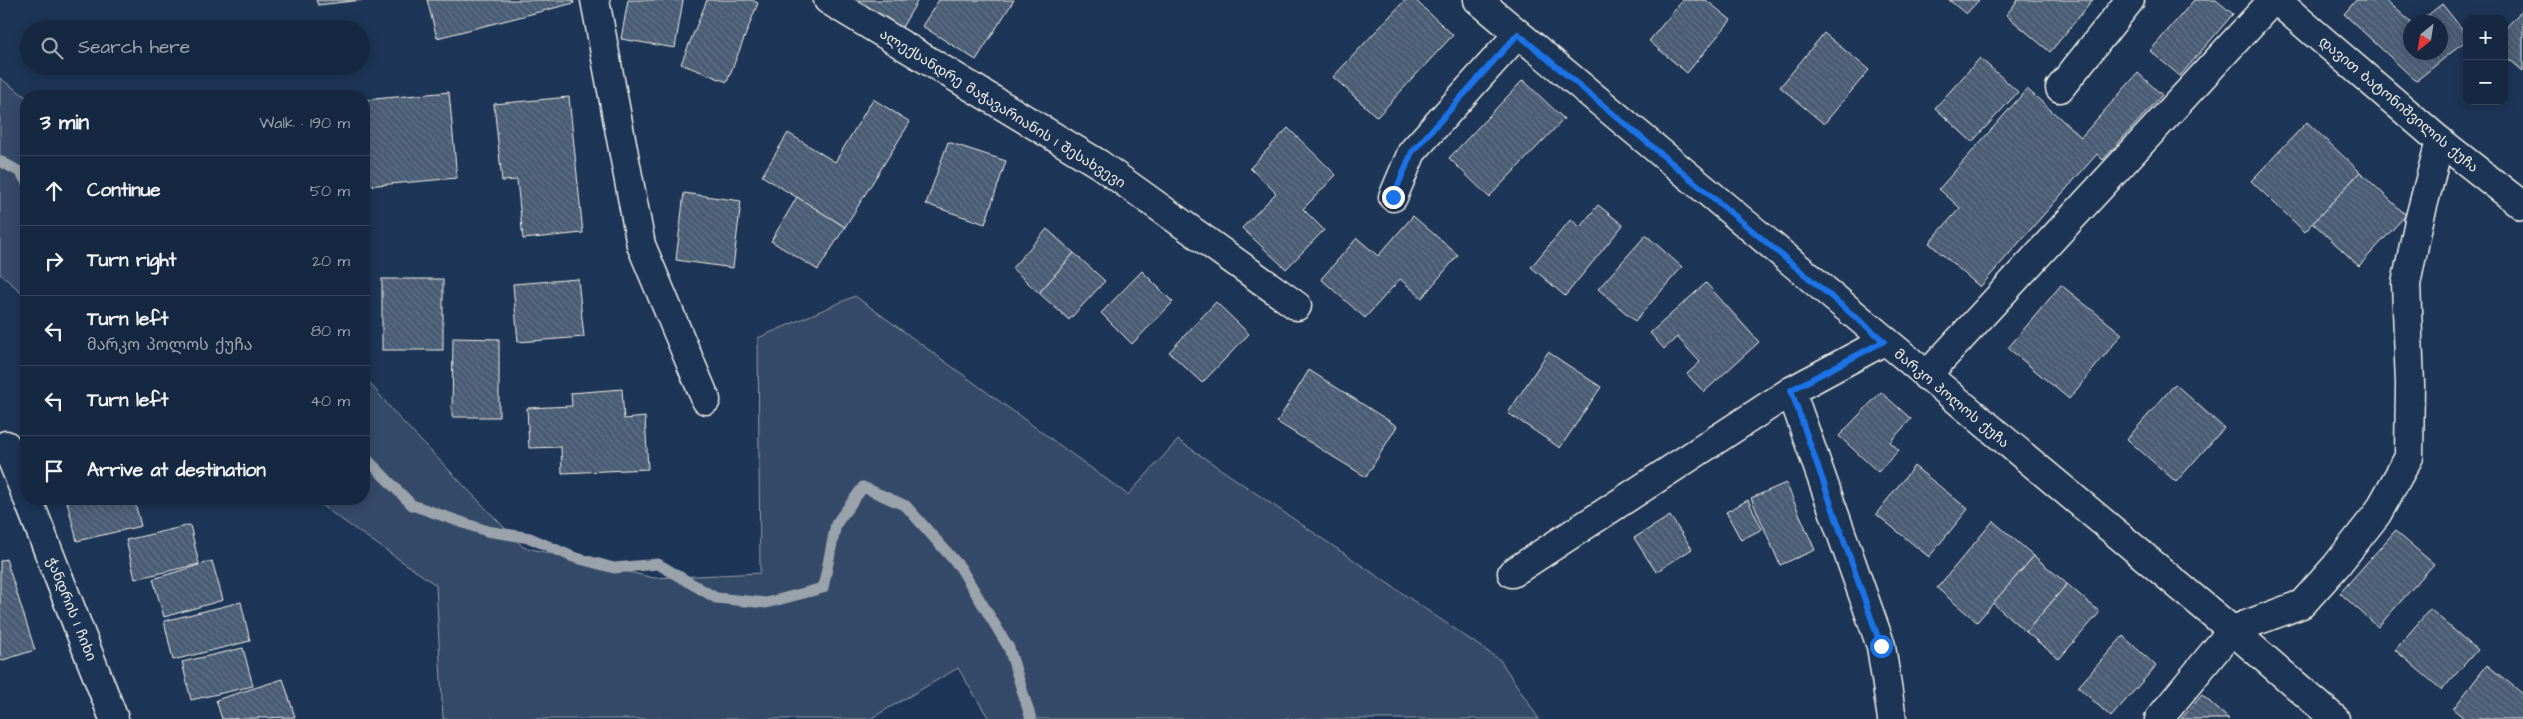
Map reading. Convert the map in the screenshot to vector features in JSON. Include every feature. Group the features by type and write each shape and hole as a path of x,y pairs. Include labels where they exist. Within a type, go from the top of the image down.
{"street":[{"path":"595,0 641,245 706,400"},
{"name":"ალექსანდრე მაჭავარიანის I შესახვევი","path":"828,0 1099,164 1297,306"},
{"name":"მარკო პოლოს ქუჩა","path":"1478,0 2232,630 2335,719"},
{"path":"2060,88 2130,0"},
{"path":"1926,376 2274,0"},
{"name":"დავით ბატონიშვილის ქუჩა","path":"2274,0 2440,140 2523,206"},
{"path":"1393,197 1412,152 1518,34"},
{"path":"2159,719 2232,630 2302,604 2336,566 2377,514 2410,457 2410,384 2406,284 2418,221 2440,140"},
{"path":"1512,573 1791,390 1884,341"},
{"path":"1791,390 1881,646 1892,719"},
{"path":"6,445 20,480"},
{"name":"ჭანდრის I ჩიხი","path":"30,505 114,719"}],"shaded area":[{"path":"0,78 20,93 20,291 0,274"},
{"path":"855,296 1128,495 1178,440 1500,660 1539,719 989,719 958,668 870,719 443,719 436,585 321,505 370,505 370,383 398,417 523,547 654,578 760,573 758,338"}],"building":[{"path":"316,0 362,0 318,5"},
{"path":"427,0 573,0 574,3 437,38"},
{"path":"628,0 683,0 675,48 621,39"},
{"path":"707,0 752,0 758,3 727,82 681,64"},
{"path":"851,0 918,0 901,29"},
{"path":"939,0 1014,0 976,60 922,26"},
{"path":"1405,0 1415,0 1453,35 1377,117 1333,77"},
{"path":"1683,0 1706,0 1731,20 1687,73 1649,41"},
{"path":"1949,0 1979,0 1966,14"},
{"path":"2018,0 2093,0 2050,52 2006,15"},
{"path":"2194,0 2216,0 2233,14 2180,76 2150,51"},
{"path":"2356,0 2386,0 2403,15 2403,60 2442,60 2416,81 2344,14"},
{"path":"2442,4 2463,30 2463,43 2448,55 2448,15 2428,15"},
{"path":"2523,9 2523,71 2508,58 2508,26"},
{"path":"1824,33 1869,70 1824,124 1780,87"},
{"path":"1980,58 2018,92 1972,142 1935,108"},
{"path":"2138,73 2162,95 2103,160 2097,154 1980,287 1929,243 1960,208 1939,189 2027,89 2081,137"},
{"path":"1523,80 1564,119 1489,197 1449,158"},
{"path":"449,92 457,178 370,186 370,99"},
{"path":"569,97 583,233 523,239 517,180 502,181 494,104"},
{"path":"873,99 910,122 845,227 762,176 788,133 835,162"},
{"path":"2307,122 2360,172 2305,232 2251,181"},
{"path":"1288,128 1336,175 1303,209 1324,230 1286,269 1242,228 1276,193 1250,168"},
{"path":"948,142 1006,161 985,224 926,204"},
{"path":"2360,172 2406,215 2359,266 2313,223"},
{"path":"684,193 741,201 733,268 676,260"},
{"path":"797,197 845,227 818,270 771,241"},
{"path":"1598,205 1623,225 1565,296 1531,267 1571,219 1580,227"},
{"path":"1413,216 1458,255 1422,298 1400,279 1365,318 1321,279 1357,238 1378,256"},
{"path":"1047,229 1074,253 1039,293 1012,268"},
{"path":"1646,235 1682,267 1635,321 1598,289"},
{"path":"1074,253 1105,281 1069,320 1039,293"},
{"path":"1142,271 1173,302 1132,344 1101,313"},
{"path":"382,279 443,279 443,350 382,350"},
{"path":"578,279 584,337 518,342 513,284"},
{"path":"1706,283 1759,342 1704,392 1687,374 1700,362 1677,337 1664,349 1650,333"},
{"path":"2061,285 2122,334 2069,399 2008,348"},
{"path":"1216,302 1249,334 1202,383 1169,352"},
{"path":"453,338 499,339 499,417 452,417"},
{"path":"1548,352 1601,387 1560,448 1508,413"},
{"path":"1309,370 1397,426 1366,477 1277,422"},
{"path":"2175,384 2224,428 2176,482 2127,439"},
{"path":"622,389 624,419 645,417 648,469 562,473 561,447 529,448 527,408 572,406 571,393"},
{"path":"1881,392 1911,419 1890,442 1899,450 1878,472 1839,436"},
{"path":"1914,466 1968,509 1929,557 1876,514"},
{"path":"1786,483 1815,550 1780,565 1751,498"},
{"path":"1748,500 1762,529 1741,540 1726,512"},
{"path":"68,505 136,505 141,526 77,541"},
{"path":"1670,516 1692,549 1656,572 1634,538"},
{"path":"1993,521 2034,556 1977,622 1937,588"},
{"path":"190,525 199,564 135,579 126,540"},
{"path":"2395,531 2434,564 2378,627 2340,593"},
{"path":"2034,556 2067,584 2026,632 1993,603"},
{"path":"6,559 35,650 0,661 0,561"},
{"path":"212,561 223,600 164,617 153,579"},
{"path":"2067,584 2100,612 2059,659 2026,632"},
{"path":"241,602 250,641 173,660 164,621"},
{"path":"2430,609 2477,650 2442,690 2395,650"},
{"path":"2123,636 2156,666 2111,717 2078,687"},
{"path":"243,648 253,686 191,700 182,662"},
{"path":"2487,665 2523,694 2523,719 2465,719 2453,709"},
{"path":"283,679 295,717 222,719 216,700"},
{"path":"2202,695 2229,719 2181,719"}],"waterway":[{"path":"0,161 20,172"},
{"path":"370,462 412,505 487,531 530,538 573,557 614,568 658,564 716,598 766,603 823,588 836,524 863,487 906,506 960,567 1009,648 1031,719"}],"route":[{"path":"1393,197 1412,152 1518,34 1884,341 1791,390 1881,646"}]}
